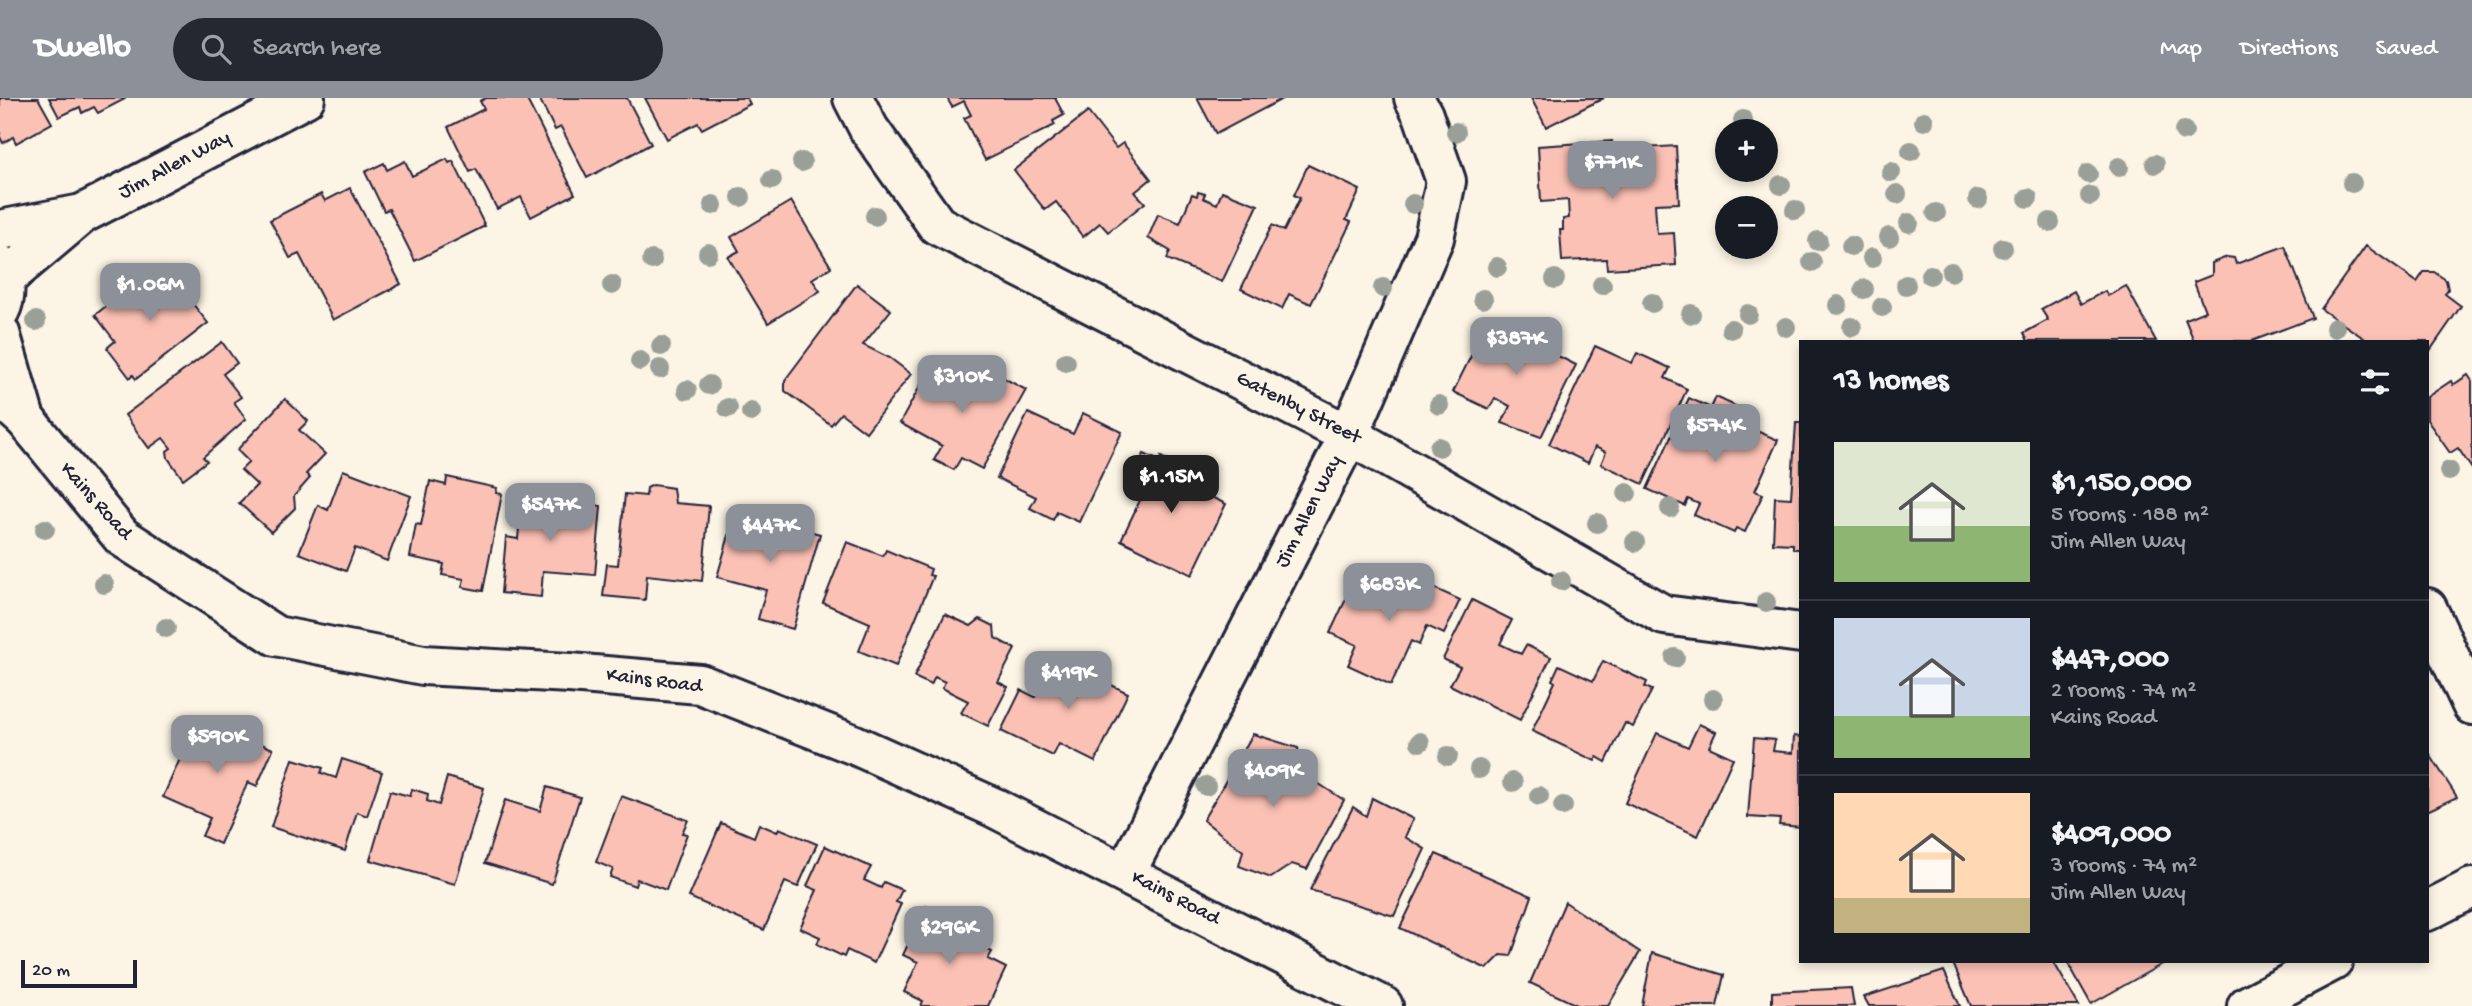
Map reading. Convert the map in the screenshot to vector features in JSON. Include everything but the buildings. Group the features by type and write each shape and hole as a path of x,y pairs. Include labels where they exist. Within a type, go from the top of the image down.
{"street":[{"name":"Jim Allen Way","path":"2,285 82,214 305,98"},
{"name":"Gatenby Street","path":"853,98 869,129 937,225 1349,435 1664,615 1799,633"},
{"name":"Jim Allen Way","path":"1125,874 1349,435 1434,238 1446,181 1423,115 1414,98"},
{"name":"Jim Allen Way","path":"0,230 82,214"},
{"name":"Kains Road","path":"0,333 12,408 122,537 276,636 423,665 700,684 855,745 993,807 1383,1006"},
{"path":"2429,612 2472,705"},
{"path":"2429,910 2472,888"},
{"path":"2247,1006 2329,963"}]}
